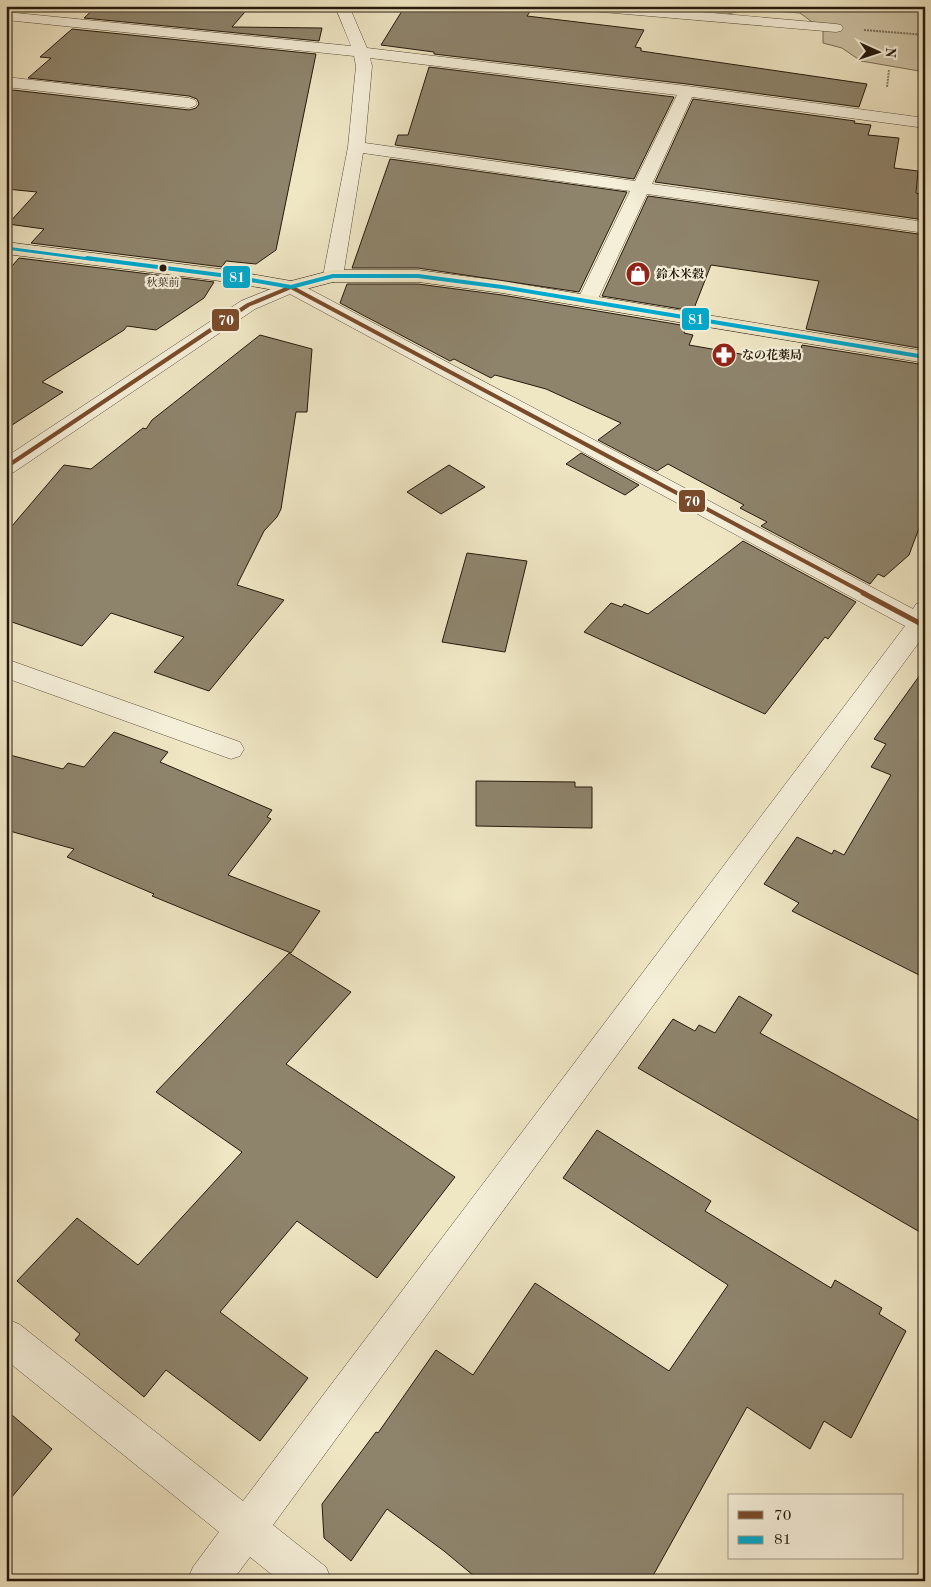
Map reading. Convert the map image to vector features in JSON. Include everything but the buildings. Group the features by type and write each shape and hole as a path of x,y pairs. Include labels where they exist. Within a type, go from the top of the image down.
{"main road":[{"path":"6,248 228,276 291,286 333,276 418,276 502,287 925,357"}],"street":[{"path":"333,276 356,147 364,66 361,52 342,6"},
{"path":"579,6 836,28"},
{"path":"6,16 361,52 925,122"},
{"path":"6,82 189,103"},
{"path":"587,301 687,91"},
{"path":"356,147 925,228"},
{"path":"8,464 248,305 291,286 923,619 207,1581"},
{"path":"6,668 231,749"},
{"path":"6,1337 312,1581"}],"path":[{"path":"836,28 925,35"},
{"path":"887,93 888,70"}],"shaded area":[{"path":"671,6 925,6 925,72 861,61 842,48 823,43 823,30 800,13 748,9 724,15 670,10"}],"transit line":[{"name":"81","path":"6,248 228,276 291,287 333,276 418,276 502,287 925,357"},
{"name":"70","path":"6,467 248,305 291,287 925,626"}],"place":[{"name":"秋葉前","path":"163,268"},
{"name":"鈴木米穀","path":"638,274"},
{"name":"なの花薬局","path":"724,355"}]}
